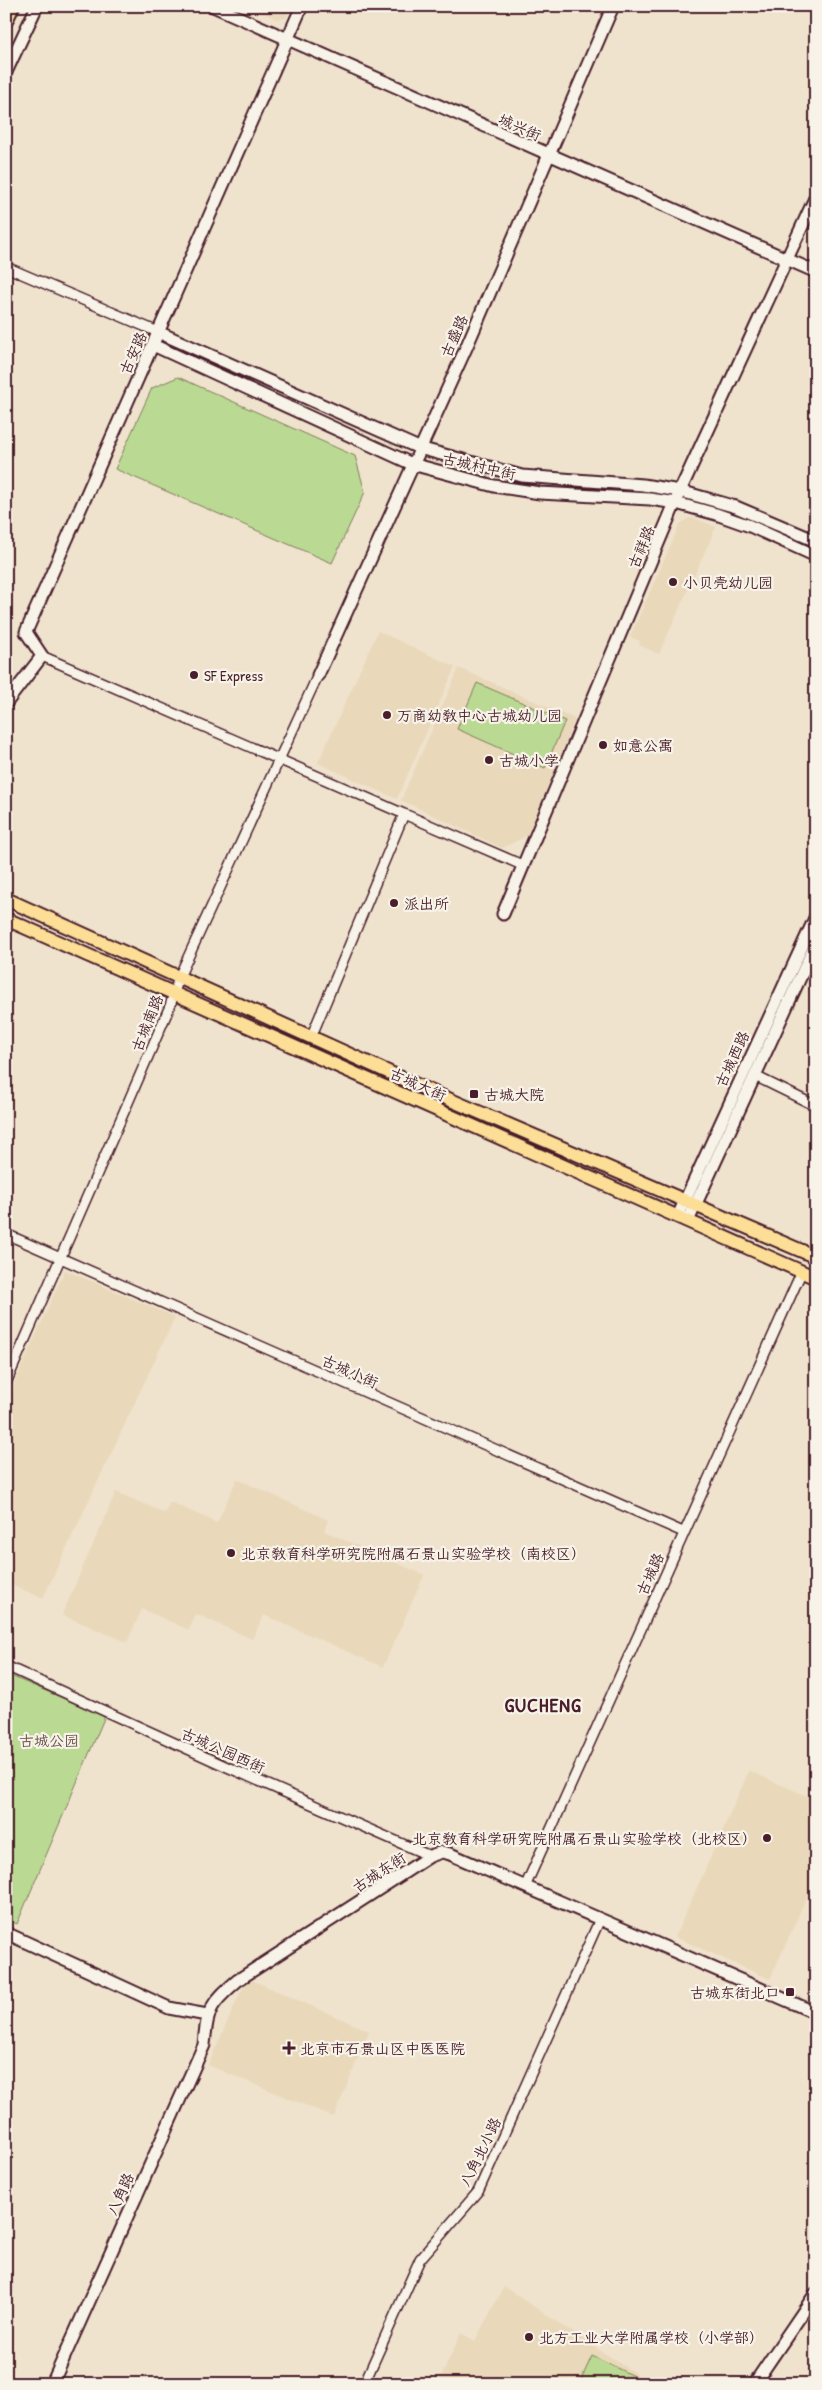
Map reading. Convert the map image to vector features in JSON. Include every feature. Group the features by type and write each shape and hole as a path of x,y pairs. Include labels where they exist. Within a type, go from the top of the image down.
{"main road":[{"path":"6,21 12,6"},
{"name":"古城大街","path":"6,899 312,1035 439,1095 816,1257"},
{"name":"古城大街","path":"6,920 816,1278"}],"street":[{"path":"6,72 37,6"},
{"name":"城兴街","path":"213,6 816,272"},
{"name":"古安路","path":"42,656 26,632 302,6"},
{"name":"古盛路","path":"318,675 419,448 466,348 613,6"},
{"name":"古祥路","path":"503,914 680,491 816,196"},
{"path":"6,267 158,332"},
{"name":"古城村中街","path":"158,332 419,448 522,476 643,485 680,491 736,507 816,541"},
{"name":"古城村中街","path":"153,345 412,464 494,486 540,493 650,499 676,504 716,514 750,526 816,556"},
{"path":"6,703 42,656 522,865"},
{"name":"古城南路","path":"6,1384 170,1006 179,977 318,675"},
{"path":"312,1035 404,814"},
{"name":"古城西路","path":"683,1218 816,916"},
{"name":"古城西路","path":"690,1202 755,1076 816,943"},
{"path":"755,1076 816,1106"},
{"name":"古城小街","path":"6,1234 683,1532"},
{"name":"古城路","path":"525,1886 801,1273"},
{"name":"古城公园西街","path":"6,1666 430,1856"},
{"path":"430,1856 442,1852 450,1854 816,2013"},
{"name":"古城东街","path":"207,2015 223,1993 238,1980 430,1856"},
{"name":"八角北小路","path":"364,2384 420,2259 478,2192 600,1919"},
{"path":"6,1933 169,2008 207,2015"},
{"name":"八角路","path":"52,2384 204,2045 207,2015"},
{"path":"754,2384 816,2293"}],"shaded area":[{"path":"249,6 291,6 286,18 276,19"},
{"name":"小贝壳幼儿园","path":"689,518 716,527 659,654 639,645 640,641 630,637 680,524"},
{"name":"万商幼教中心古城幼儿园","path":"378,631 455,667 397,799 318,763"},
{"name":"古城小学","path":"459,668 575,719 528,835 502,848 401,800"},
{"path":"65,1270 175,1317 43,1598 6,1583 6,1402"},
{"name":"北京教育科学研究院附属石景山实验学校（南校区）","path":"237,1479 328,1520 324,1531 424,1575 383,1667 264,1615 252,1639 196,1614 189,1630 142,1609 127,1642 62,1615 116,1492 165,1513 170,1502 217,1523"},
{"name":"北京教育科学研究院附属石景山实验学校（北校区）","path":"749,1771 816,1800 816,1876 770,1979 675,1937"},
{"name":"北京市石景山区中医医院","path":"247,1978 369,2031 334,2117 208,2065"},
{"name":"北方工业大学附属学校（小学部）","path":"504,2287 651,2384 438,2384 461,2333 475,2341"}],"green space":[{"path":"178,377 355,456 365,492 332,563 115,469 152,388"},
{"path":"477,683 565,721 545,768 457,729"},
{"name":"古城公园","path":"6,1674 105,1716 17,1924 6,1919"},
{"path":"592,2356 650,2384 579,2384"}],"place":[{"name":"小贝壳幼儿园","path":"673,582"},
{"name":"SF Express","path":"194,675"},
{"name":"万商幼教中心古城幼儿园","path":"387,715"},
{"name":"如意公寓","path":"603,745"},
{"name":"古城小学","path":"489,760"},
{"name":"派出所","path":"394,903"},
{"name":"古城大院","path":"474,1094"},
{"name":"北京教育科学研究院附属石景山实验学校（南校区）","path":"231,1553"},
{"name":"北京教育科学研究院附属石景山实验学校（北校区）","path":"767,1838"},
{"name":"古城东街北口","path":"790,1992"},
{"name":"北京市石景山区中医医院","path":"289,2048"},
{"name":"北方工业大学附属学校（小学部）","path":"529,2337"}],"district":[{"name":"GUCHENG","path":"543,1704"}]}
